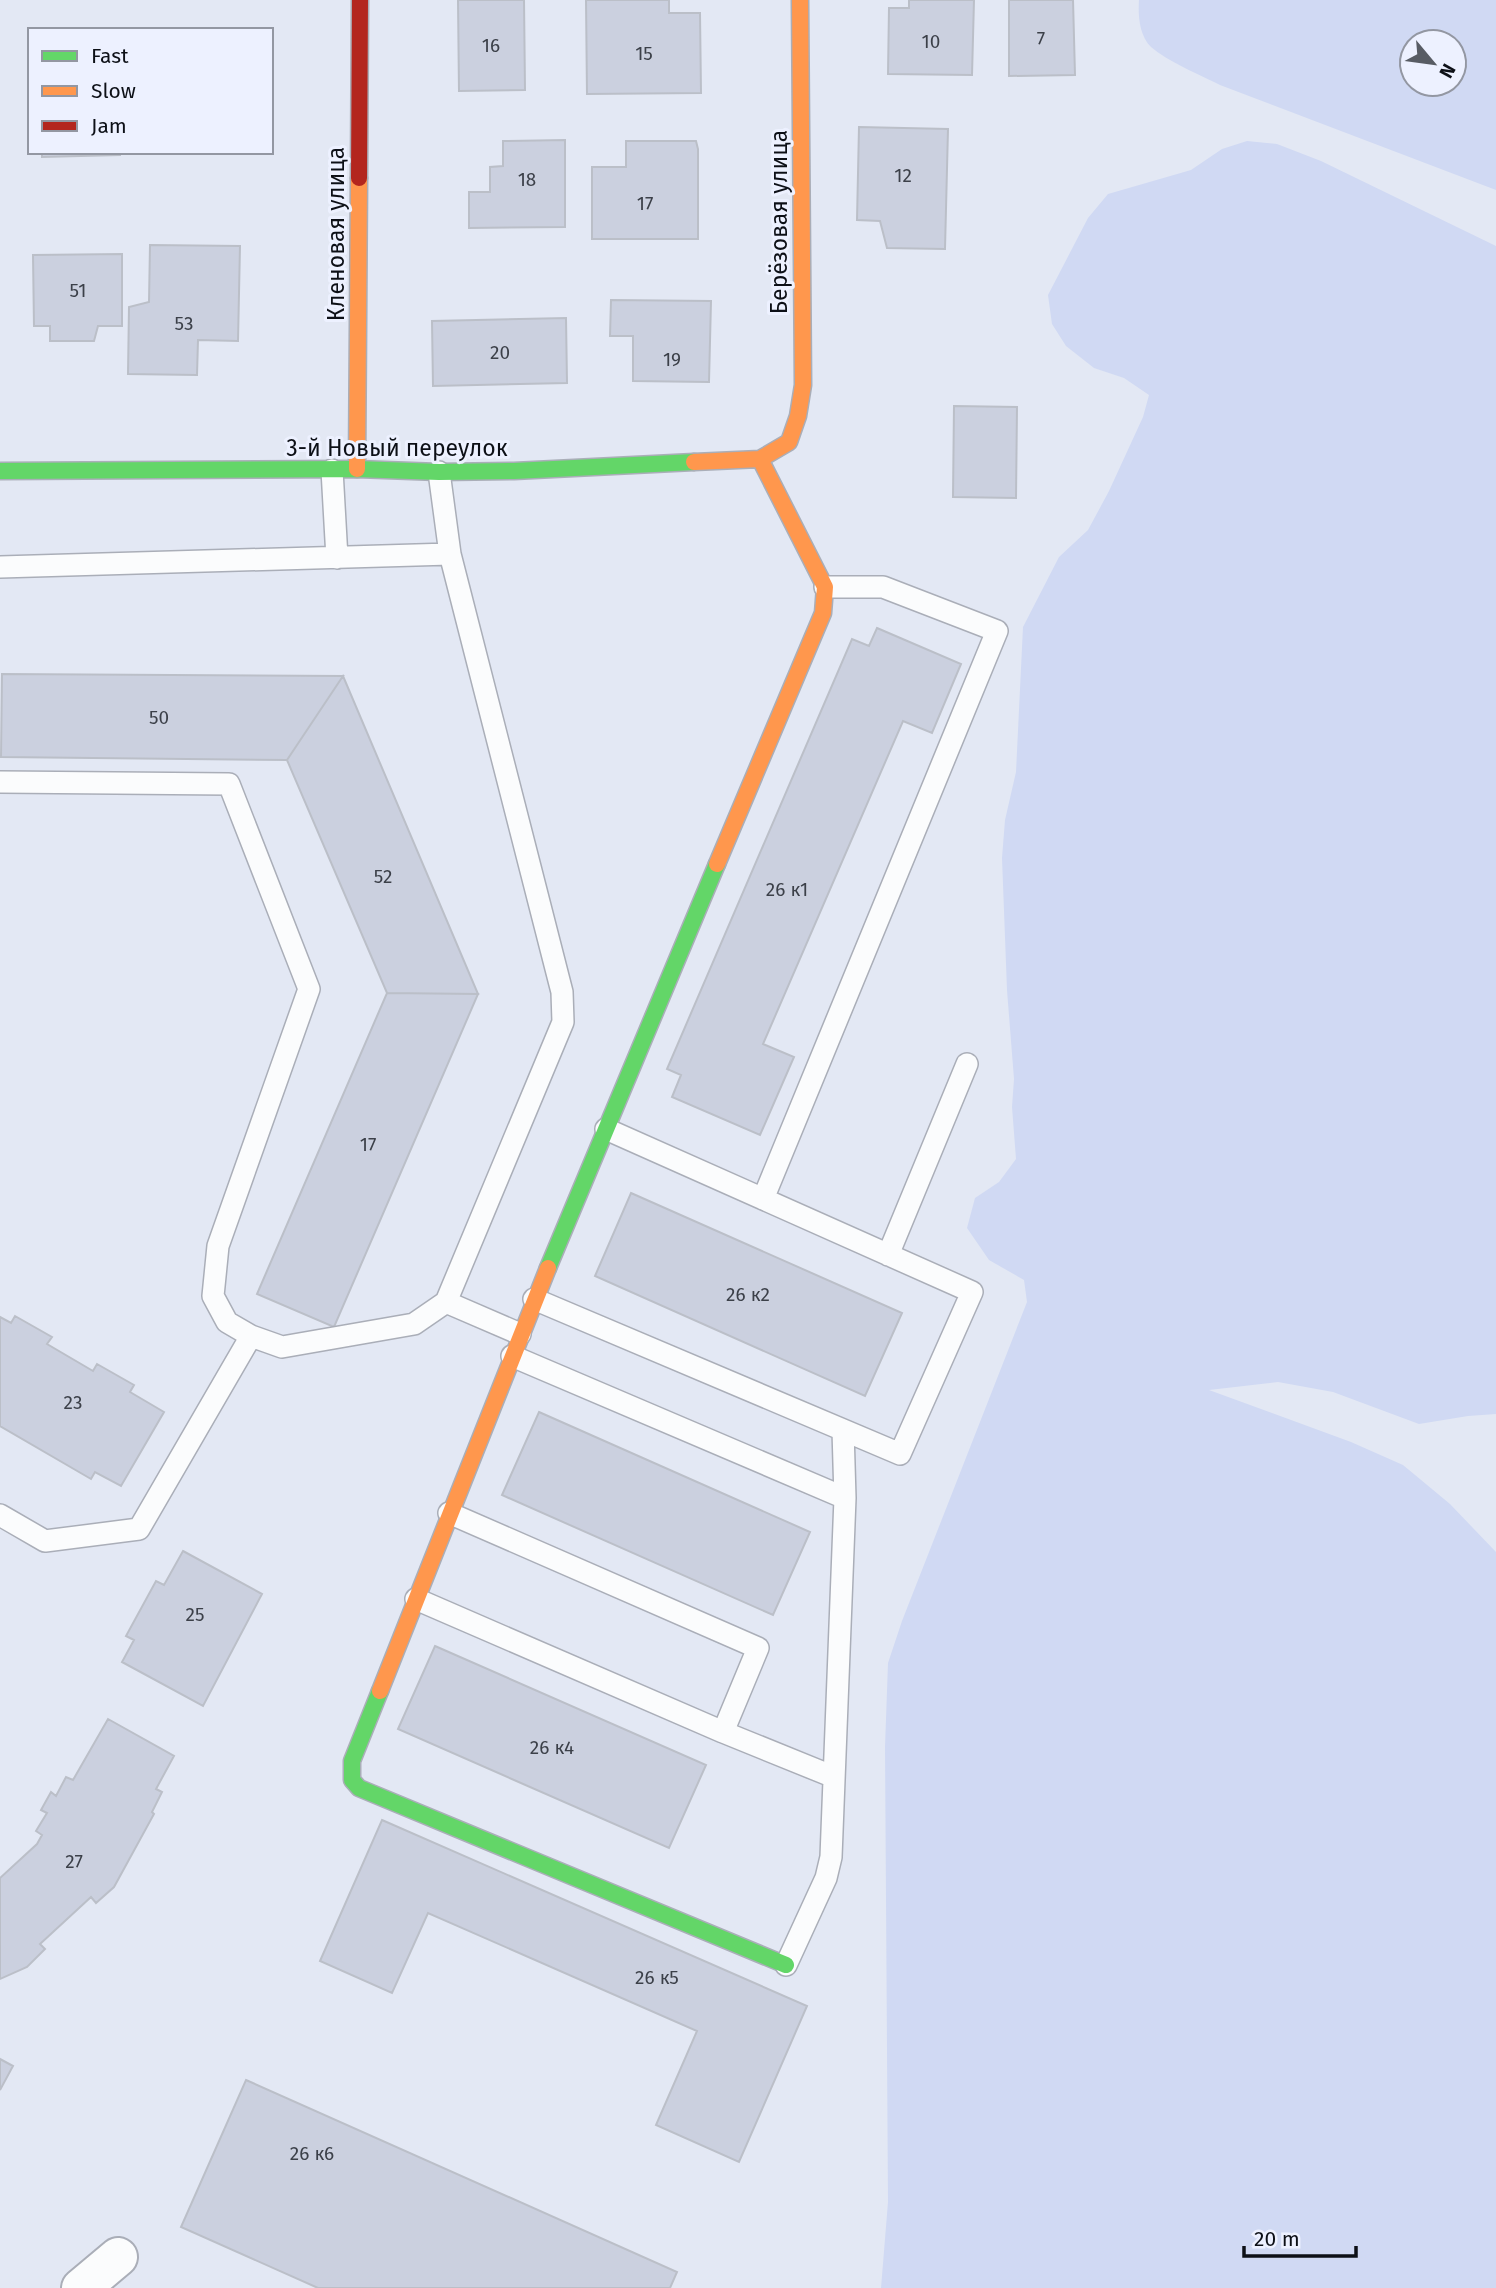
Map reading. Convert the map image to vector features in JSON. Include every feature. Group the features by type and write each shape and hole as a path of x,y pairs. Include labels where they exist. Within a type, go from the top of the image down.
{"street":[{"name":"Кленовая улица","path":"357,469 360,0"},
{"name":"Берёзовая улица","path":"789,442 798,416 803,385 800,0"},
{"name":"3-й Новый переулок","path":"0,471 514,471 760,459 789,442"},
{"path":"760,459 825,587 823,613 534,1299 352,1761 352,1780 359,1788 786,1965"},
{"path":"81,2288 118,2257"}],"lane":[{"path":"332,470 337,558"},
{"path":"0,782 229,784 309,989 218,1246 213,1296 227,1322 251,1336 282,1347 414,1324 446,1302 564,1022 562,992 450,554 439,472"},
{"path":"0,567 450,554"},
{"path":"763,1199 997,631 883,587 825,587"},
{"path":"888,1255 967,1065"},
{"path":"534,1299 900,1454 972,1292 606,1129"},
{"path":"446,1302 520,1334"},
{"path":"0,1515 45,1541 139,1529 251,1336"},
{"path":"512,1356 845,1498"},
{"path":"786,1965 826,1878 831,1857 845,1498 843,1430"},
{"path":"449,1513 758,1648 723,1732"},
{"path":"416,1599 834,1777"}],"shaded area":[{"path":"1139,0 1496,0 1496,190 1220,85 1151,47 1140,25"},
{"path":"1247,141 1277,144 1321,161 1496,246 1496,1414 1419,1424 1333,1392 1278,1382 1209,1390 1351,1442 1403,1465 1450,1504 1496,1552 1496,2288 881,2288 888,2202 885,1747 888,1663 1027,1302 1024,1280 989,1260 967,1228 975,1198 999,1182 1016,1159 1002,858 1005,820 1016,772 1023,627 1059,557 1088,530 1143,417 1149,395 1124,378 1094,368 1066,346 1052,324 1048,295 1088,218 1108,194 1191,170 1222,149"}],"building":[{"path":"458,0 524,0 525,90 459,91"},
{"path":"586,0 669,0 669,13 700,13 701,93 587,94"},
{"path":"909,0 974,0 972,75 888,74 889,8 909,8"},
{"path":"1009,0 1073,0 1075,75 1009,76"},
{"path":"859,127 948,129 945,249 887,248 880,221 857,220"},
{"path":"565,140 565,227 469,228 469,192 490,192 490,167 503,166 503,141"},
{"path":"626,141 696,141 698,239 592,239 592,167 626,167"},
{"path":"42,154 120,154 120,155 42,157"},
{"path":"150,245 240,246 238,341 198,340 197,375 128,374 129,307 149,302"},
{"path":"122,254 122,326 98,326 94,341 50,341 50,326 34,326 33,255"},
{"path":"611,300 711,301 709,382 633,381 633,336 610,336"},
{"path":"566,318 567,383 433,386 432,321"},
{"path":"954,406 1017,407 1016,498 953,497"},
{"path":"877,628 961,664 932,733 903,721 763,1044 794,1057 760,1135 672,1097 681,1075 667,1069 852,639 869,646"},
{"path":"2,674 343,676 287,760 1,757"},
{"path":"343,676 478,994 387,993 287,760"},
{"path":"387,993 478,994 334,1327 257,1294"},
{"path":"631,1193 902,1313 865,1396 595,1276"},
{"path":"15,1316 52,1337 47,1344 93,1371 97,1364 134,1385 130,1392 164,1412 121,1486 95,1472 91,1479 0,1426 0,1317 11,1323"},
{"path":"539,1412 810,1532 773,1615 502,1495"},
{"path":"183,1551 262,1594 203,1706 122,1662 134,1640 126,1636 156,1581 164,1585"},
{"path":"435,1646 706,1765 669,1848 398,1729"},
{"path":"108,1719 174,1756 156,1789 162,1792 152,1812 154,1814 114,1887 96,1903 91,1897 40,1944 45,1949 27,1967 0,1979 0,1878 37,1844 42,1835 36,1831 47,1813 41,1810 51,1792 56,1796 66,1777 73,1780"},
{"path":"382,1820 807,2006 739,2162 656,2125 697,2031 428,1913 392,1993 320,1961"},
{"path":"0,2059 13,2066 0,2090"},
{"path":"246,2080 677,2272 670,2288 318,2288 181,2227"}],"traffic: fast":[{"path":"0,471 357,469 439,472 694,462"},
{"path":"548,1268 717,864"},
{"path":"380,1691 352,1761 352,1780 359,1788 786,1965"}],"traffic: slow":[{"path":"694,462 760,459 789,442 798,416 803,385 800,0"},
{"path":"357,469 359,178"},
{"path":"717,864 823,613 825,587 760,459"},
{"path":"380,1691 548,1268"}],"traffic: jam":[{"path":"359,178 360,0"}]}
